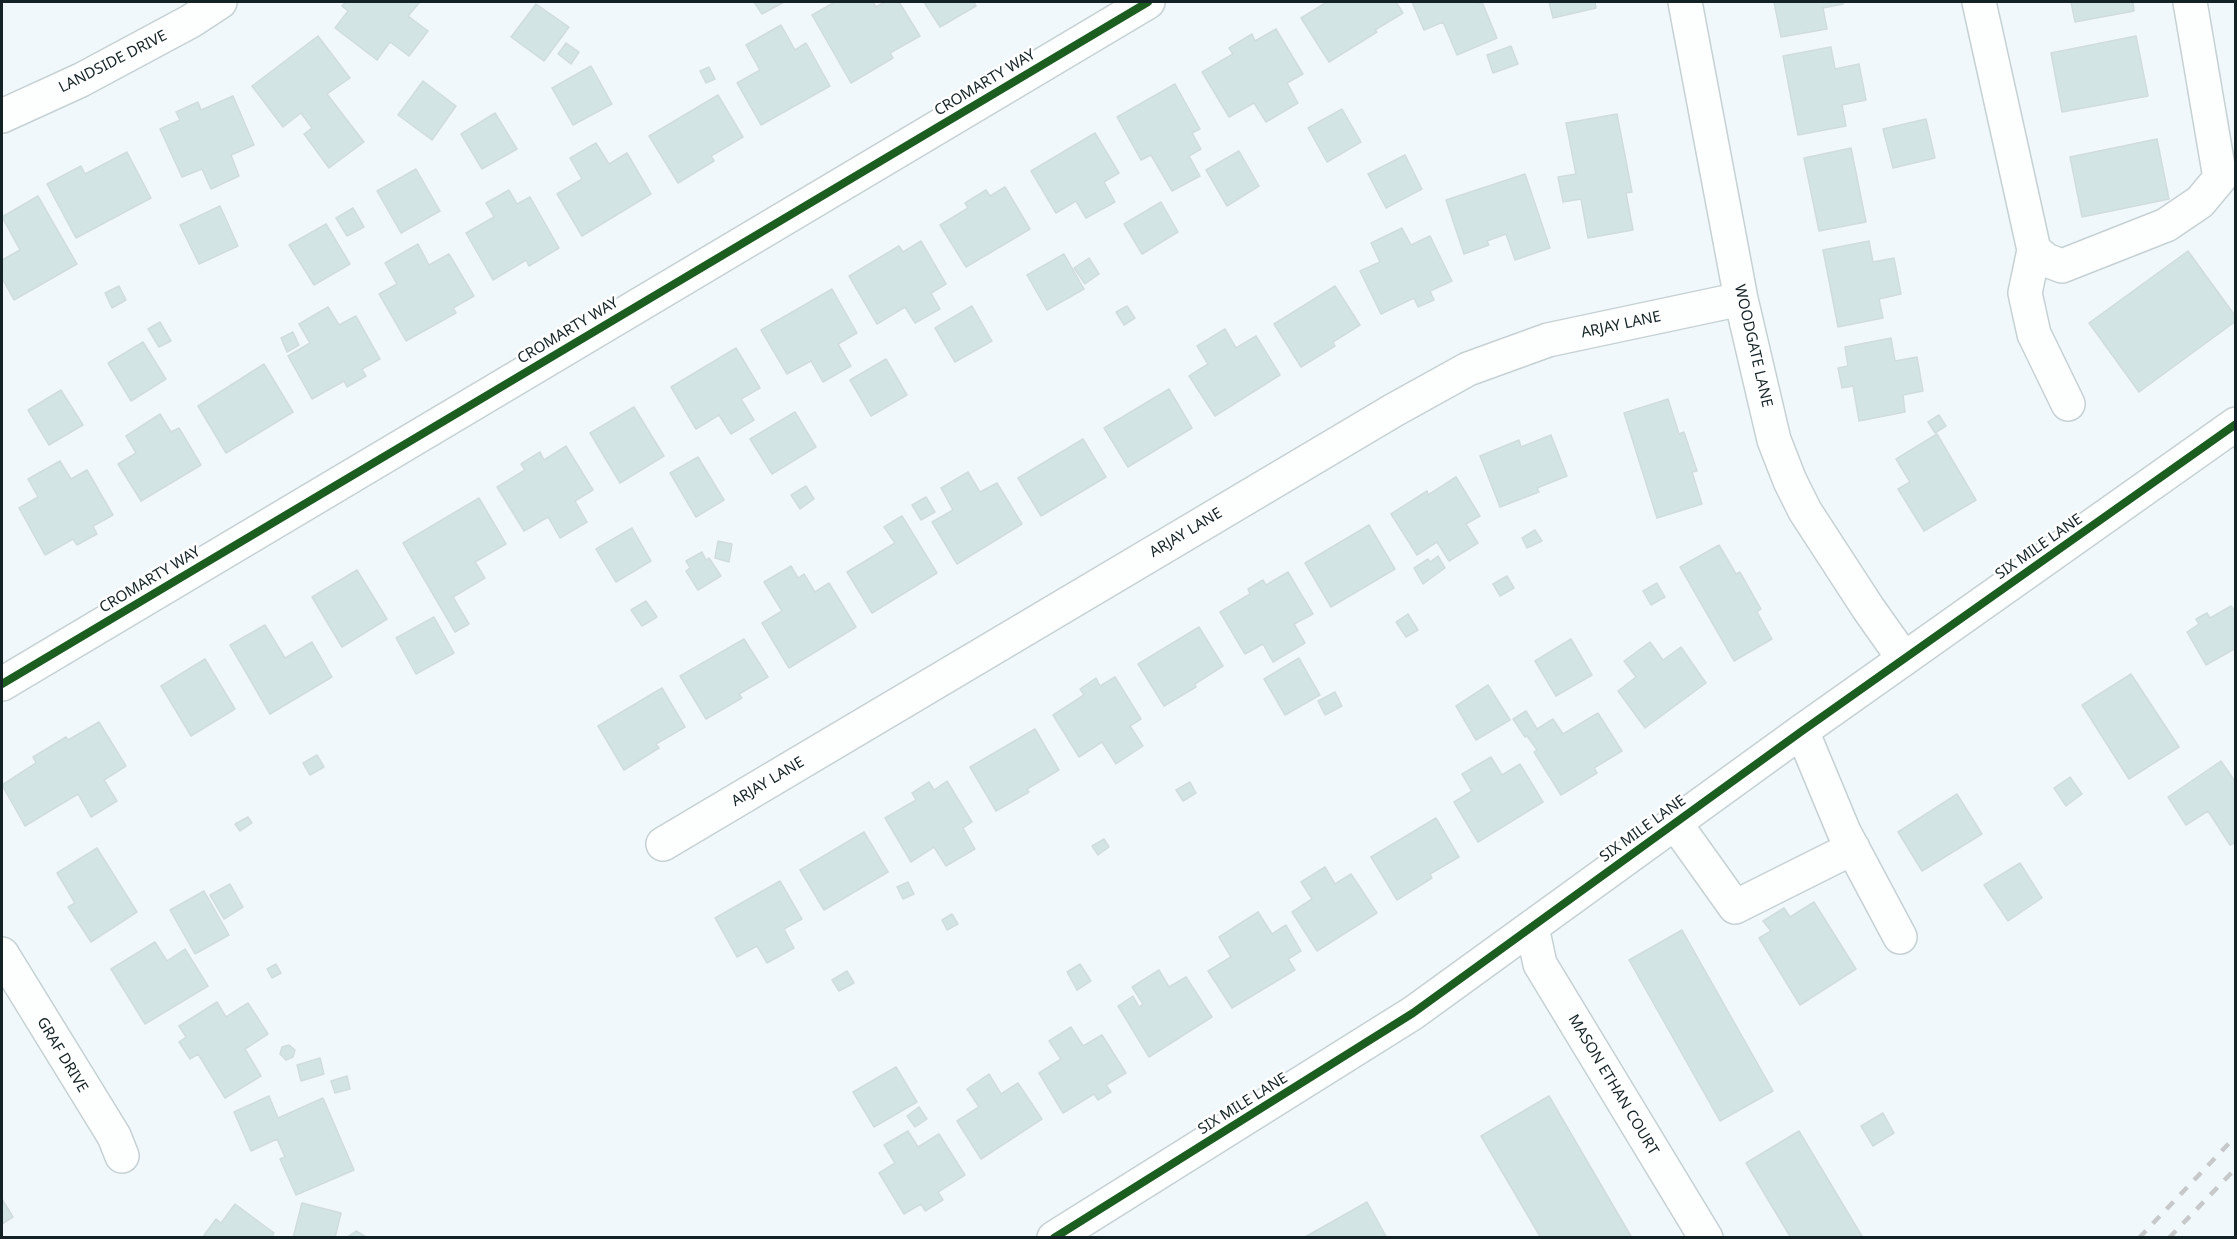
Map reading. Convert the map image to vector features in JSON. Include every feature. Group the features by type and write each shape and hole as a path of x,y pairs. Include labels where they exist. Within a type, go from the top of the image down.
{"street":[{"name":"LANDSIDE DRIVE","path":"2,116 81,80 191,21 220,2"},
{"name":"CROMARTY WAY","path":"2,684 1148,2"},
{"name":"WOODGATE LANE","path":"1685,2 1741,299 1774,440 1805,511 1904,659"},
{"path":"1979,2 2034,250 2025,294 2034,334 2068,404"},
{"path":"2034,250 2046,260 2062,266 2166,225 2200,202 2220,178 2190,2"},
{"name":"ARJAY LANE","path":"663,844 1383,416 1468,369 1548,340 1741,299"},
{"name":"SIX MILE LANE","path":"1054,1238 1413,1013 1802,731 2235,424"},
{"path":"1802,731 1844,832 1900,937"},
{"path":"1675,823 1735,908 1852,848"},
{"name":"MASON ETHAN COURT","path":"1532,927 1540,964 1706,1238"},
{"name":"GRAF DRIVE","path":"2,954 114,1136 122,1156"}],"building":[{"path":"345,2 420,2 408,16 428,31 409,56 390,42 377,60 335,28 348,11 342,6"},
{"path":"754,2 784,2 762,14"},
{"path":"835,2 873,2 876,7 885,2 899,2 920,36 890,53 893,58 851,83 812,15"},
{"path":"924,2 974,2 976,6 940,27"},
{"path":"1327,2 1396,2 1403,13 1329,62 1301,18"},
{"path":"1412,2 1482,2 1497,38 1457,55 1443,22 1424,30"},
{"path":"1549,2 1595,2 1596,8 1553,18"},
{"path":"1774,2 1843,2 1843,4 1823,8 1827,29 1781,37"},
{"path":"2071,2 2133,2 2134,11 2075,22"},
{"path":"536,4 569,27 544,61 511,37"},
{"path":"781,25 795,50 806,43 830,86 761,125 737,83 760,70 746,45"},
{"path":"1276,29 1303,74 1287,83 1298,103 1266,122 1254,103 1229,117 1202,72 1233,54 1229,48 1252,34 1255,41"},
{"path":"318,36 350,78 327,94 364,142 329,168 304,134 312,128 301,113 283,127 252,86"},
{"path":"2136,36 2148,96 2062,112 2051,53"},
{"path":"566,43 579,52 571,64 558,54"},
{"path":"1511,46 1518,64 1493,73 1487,55"},
{"path":"1831,47 1835,69 1859,64 1866,100 1842,105 1846,126 1798,135 1783,56"},
{"path":"591,66 612,104 573,125 552,88"},
{"path":"709,67 715,79 706,83 700,71"},
{"path":"423,81 456,106 432,140 398,115"},
{"path":"1175,84 1200,129 1192,133 1201,149 1189,156 1200,176 1172,191 1151,155 1141,160 1117,117"},
{"path":"718,95 743,137 711,156 714,161 678,183 649,136"},
{"path":"233,96 254,145 231,155 239,176 211,189 202,169 182,177 160,129 180,120 176,112 198,102 201,110"},
{"path":"1342,109 1361,142 1327,162 1308,128"},
{"path":"495,113 517,149 482,169 461,134"},
{"path":"1617,114 1632,192 1626,193 1633,230 1588,238 1581,199 1563,202 1558,177 1576,174 1566,123"},
{"path":"1926,119 1935,158 1893,168 1883,129"},
{"path":"1095,133 1119,173 1104,182 1115,202 1086,218 1076,201 1056,213 1031,171"},
{"path":"2157,139 2169,199 2082,217 2070,157"},
{"path":"596,143 609,164 627,153 651,194 582,236 557,194 582,179 570,158"},
{"path":"1851,148 1866,222 1819,231 1804,158"},
{"path":"1239,151 1259,186 1227,206 1206,170"},
{"path":"127,152 151,198 76,238 47,184 81,166 85,174"},
{"path":"1405,155 1422,189 1386,208 1368,174"},
{"path":"416,169 440,211 401,233 377,191"},
{"path":"1525,174 1550,248 1515,260 1506,234 1487,241 1489,245 1464,254 1446,200"},
{"path":"1005,187 1030,229 966,267 940,225 968,208 965,203 986,190 990,196"},
{"path":"509,190 517,204 530,197 559,248 529,266 526,260 493,280 466,233 494,217 486,203"},
{"path":"38,196 77,264 14,300 2,278 2,260 20,250 2,217"},
{"path":"1161,202 1178,232 1142,254 1124,224"},
{"path":"220,206 238,246 199,264 180,225"},
{"path":"353,208 364,227 347,236 336,218"},
{"path":"326,224 350,264 314,285 289,245"},
{"path":"1402,228 1411,245 1430,236 1452,281 1430,291 1434,300 1418,307 1414,298 1381,314 1360,271 1380,262 1371,243"},
{"path":"921,241 946,284 931,293 940,309 915,323 905,307 877,324 849,276 899,246 903,252"},
{"path":"1869,241 1873,262 1894,258 1901,294 1879,299 1883,318 1838,327 1823,250"},
{"path":"418,244 429,265 449,254 474,296 453,308 456,313 406,341 379,294 397,284 385,263"},
{"path":"2188,251 2236,317 2236,321 2139,392 2089,323"},
{"path":"1064,254 1084,289 1047,310 1027,275"},
{"path":"1089,258 1099,274 1085,284 1074,268"},
{"path":"119,286 126,300 112,308 105,293"},
{"path":"1335,286 1360,325 1333,342 1335,346 1301,367 1274,324"},
{"path":"832,289 857,333 838,344 851,366 823,382 811,361 787,374 761,330"},
{"path":"972,306 992,341 955,362 935,328"},
{"path":"1127,306 1135,318 1124,325 1116,312"},
{"path":"328,307 339,325 356,316 380,359 362,369 366,376 347,387 344,381 312,399 288,356 310,343 299,324"},
{"path":"160,322 171,341 159,347 148,329"},
{"path":"1225,329 1236,348 1256,336 1280,375 1215,416 1189,376 1208,364 1197,346"},
{"path":"293,332 299,345 287,352 281,338"},
{"path":"1891,338 1895,361 1917,357 1923,391 1903,395 1905,412 1859,421 1853,386 1842,388 1838,368 1848,366 1845,347"},
{"path":"143,342 166,379 131,401 108,363"},
{"path":"736,348 760,388 741,399 754,420 731,434 719,415 696,429 671,387"},
{"path":"886,359 907,395 871,416 850,380"},
{"path":"264,364 293,412 226,453 198,406"},
{"path":"1169,389 1192,428 1128,467 1104,428"},
{"path":"61,390 83,425 49,445 28,410"},
{"path":"1668,399 1679,434 1684,432 1697,471 1692,472 1702,504 1657,518 1624,413"},
{"path":"634,407 664,456 620,483 590,433"},
{"path":"795,412 816,447 772,474 750,439"},
{"path":"160,414 171,432 179,428 201,465 141,501 118,464 136,453 126,436"},
{"path":"1939,415 1946,426 1935,433 1928,422"},
{"path":"1937,434 1976,500 1924,531 1898,489 1910,482 1896,459"},
{"path":"1551,435 1567,476 1537,488 1539,492 1500,507 1480,456 1519,440 1521,447"},
{"path":"1083,439 1106,477 1041,516 1018,478"},
{"path":"566,446 593,490 575,501 587,522 560,538 548,517 524,531 497,487 525,470 521,464 540,452 544,460"},
{"path":"698,457 724,500 696,517 670,473"},
{"path":"60,461 71,479 87,470 113,515 93,526 97,534 77,545 73,539 45,555 19,508 38,497 28,479"},
{"path":"968,472 980,492 997,483 1022,524 957,564 932,522 953,510 941,488"},
{"path":"1456,477 1480,516 1466,524 1478,543 1449,561 1437,542 1417,555 1391,514 1427,491 1428,495"},
{"path":"806,486 814,499 800,509 791,495"},
{"path":"926,497 935,512 921,520 912,505"},
{"path":"479,498 506,544 475,562 485,578 453,597 469,624 455,632 403,543"},
{"path":"902,516 937,573 872,613 847,572 895,543 884,527"},
{"path":"1369,525 1395,569 1331,607 1305,563"},
{"path":"632,528 651,561 616,582 596,549"},
{"path":"1535,530 1542,541 1527,548 1522,538"},
{"path":"718,541 732,544 729,562 715,558"},
{"path":"1719,545 1736,574 1740,572 1761,609 1757,612 1772,639 1734,661 1680,567"},
{"path":"702,552 706,560 709,558 721,576 698,590 686,571 690,568 686,561"},
{"path":"1438,556 1445,568 1423,584 1414,568"},
{"path":"791,566 798,578 804,574 815,592 829,583 856,627 789,668 762,623 782,611 764,582"},
{"path":"357,570 387,619 342,647 312,597"},
{"path":"1288,572 1313,614 1294,624 1305,643 1273,662 1263,644 1245,654 1220,612 1250,594 1248,589 1263,580 1266,585"},
{"path":"1507,576 1514,588 1500,596 1493,584"},
{"path":"1657,583 1665,597 1651,605 1643,591"},
{"path":"646,601 657,617 642,626 631,610"},
{"path":"2231,606 2236,613 2236,648 2206,665 2187,632 2199,624 2196,619 2207,613 2210,618"},
{"path":"1408,614 1418,630 1406,637 1396,622"},
{"path":"434,617 454,653 416,674 396,638"},
{"path":"265,625 285,658 312,642 332,677 270,714 230,645"},
{"path":"1199,627 1223,666 1195,684 1196,687 1164,706 1138,664"},
{"path":"744,639 768,677 739,694 742,698 706,719 680,676"},
{"path":"1571,639 1592,675 1556,696 1535,661"},
{"path":"1650,642 1663,660 1681,647 1706,683 1645,728 1618,691 1636,677 1624,661"},
{"path":"1299,658 1320,695 1285,715 1264,679"},
{"path":"205,659 235,709 191,736 161,686"},
{"path":"2131,674 2179,747 2129,779 2082,705"},
{"path":"1115,677 1141,719 1130,726 1143,746 1116,764 1102,742 1079,757 1053,715 1084,695 1080,689 1096,678 1100,686"},
{"path":"1488,685 1510,720 1476,740 1456,706"},
{"path":"662,688 685,727 656,744 659,748 624,770 598,726"},
{"path":"1335,692 1342,706 1325,715 1318,701"},
{"path":"1526,711 1537,729 1553,719 1563,734 1598,713 1622,751 1594,768 1597,773 1561,795 1534,752 1537,750 1513,719"},
{"path":"99,722 126,766 104,780 117,801 91,817 78,794 25,826 2,785 36,763 33,757 66,737 68,740"},
{"path":"1035,729 1059,770 1027,789 1029,792 996,811 970,767"},
{"path":"317,755 324,767 310,775 303,763"},
{"path":"1491,757 1502,775 1520,764 1543,802 1478,842 1454,802 1472,791 1462,774"},
{"path":"2221,761 2236,783 2236,842 2230,845 2208,811 2186,825 2168,797"},
{"path":"2070,777 2082,794 2066,806 2054,788"},
{"path":"947,781 972,822 963,828 975,849 946,866 934,847 911,862 885,818 916,800 912,793 929,782 934,790"},
{"path":"1190,782 1196,793 1183,801 1176,790"},
{"path":"1957,794 1982,834 1922,871 1898,832"},
{"path":"248,817 252,823 240,831 235,824"},
{"path":"1436,818 1459,857 1430,874 1432,878 1397,900 1371,857"},
{"path":"864,832 888,872 824,910 800,870"},
{"path":"1104,839 1109,847 1098,855 1092,846"},
{"path":"97,848 137,912 91,942 68,907 75,903 57,873"},
{"path":"2020,863 2042,898 2008,921 1984,885"},
{"path":"1325,867 1335,884 1351,874 1377,913 1317,951 1292,912 1312,899 1301,882"},
{"path":"780,881 802,919 784,929 794,948 767,963 757,946 737,957 715,918"},
{"path":"908,882 914,894 903,899 897,887"},
{"path":"230,884 243,907 224,919 210,895"},
{"path":"204,891 229,935 195,954 170,910"},
{"path":"1814,902 1856,969 1800,1005 1759,938 1771,931 1763,921 1784,908 1790,917"},
{"path":"1258,912 1272,934 1286,925 1301,951 1288,959 1295,970 1232,1008 1208,971 1231,957 1219,937"},
{"path":"952,914 958,924 947,930 942,920"},
{"path":"1682,930 1773,1091 1720,1121 1629,960"},
{"path":"155,942 167,961 185,949 208,986 145,1024 111,969"},
{"path":"276,964 281,973 272,978 267,969"},
{"path":"1080,964 1091,981 1077,990 1067,972"},
{"path":"1159,970 1169,987 1186,977 1212,1017 1149,1057 1118,1006 1133,996 1139,1007 1143,1004 1132,987"},
{"path":"847,971 854,983 839,991 832,980"},
{"path":"217,1002 226,1017 248,1003 268,1034 245,1049 261,1076 225,1098 198,1054 190,1059 179,1042 186,1037 179,1026"},
{"path":"1071,1027 1083,1046 1102,1035 1126,1073 1106,1085 1111,1092 1098,1100 1094,1094 1063,1113 1039,1073 1061,1059 1049,1041"},
{"path":"289,1045 295,1050 293,1057 286,1060 280,1054 282,1047"},
{"path":"320,1058 324,1074 301,1081 297,1065"},
{"path":"896,1067 917,1102 874,1127 853,1092"},
{"path":"989,1074 1001,1094 1018,1083 1042,1119 981,1159 957,1121 979,1107 967,1089"},
{"path":"347,1076 350,1089 335,1093 331,1081"},
{"path":"269,1096 278,1118 323,1098 354,1170 296,1195 280,1159 285,1157 277,1139 251,1151 234,1112"},
{"path":"1549,1096 1632,1238 1541,1238 1481,1136"},
{"path":"919,1107 927,1119 915,1127 907,1116"},
{"path":"1883,1113 1894,1133 1873,1146 1861,1126"},
{"path":"908,1131 918,1147 939,1134 965,1175 938,1192 943,1200 925,1211 921,1204 904,1214 879,1173 895,1163 884,1145"},
{"path":"1799,1131 1863,1238 1791,1238 1746,1163"},
{"path":"2,1199 13,1217 2,1224"},
{"path":"1367,1202 1387,1238 1305,1238 1305,1237"},
{"path":"302,1203 341,1213 335,1238 293,1238"},
{"path":"235,1204 274,1233 271,1238 202,1238 216,1219 221,1223"},
{"path":"356,1231 366,1238 346,1238"}],"railway":[{"path":"2139,1238 2236,1136"},
{"path":"2169,1238 2236,1168"}],"cycle path":[{"path":"2,684 1148,2"},
{"path":"1054,1238 1413,1013 1802,731 2236,424"}]}
